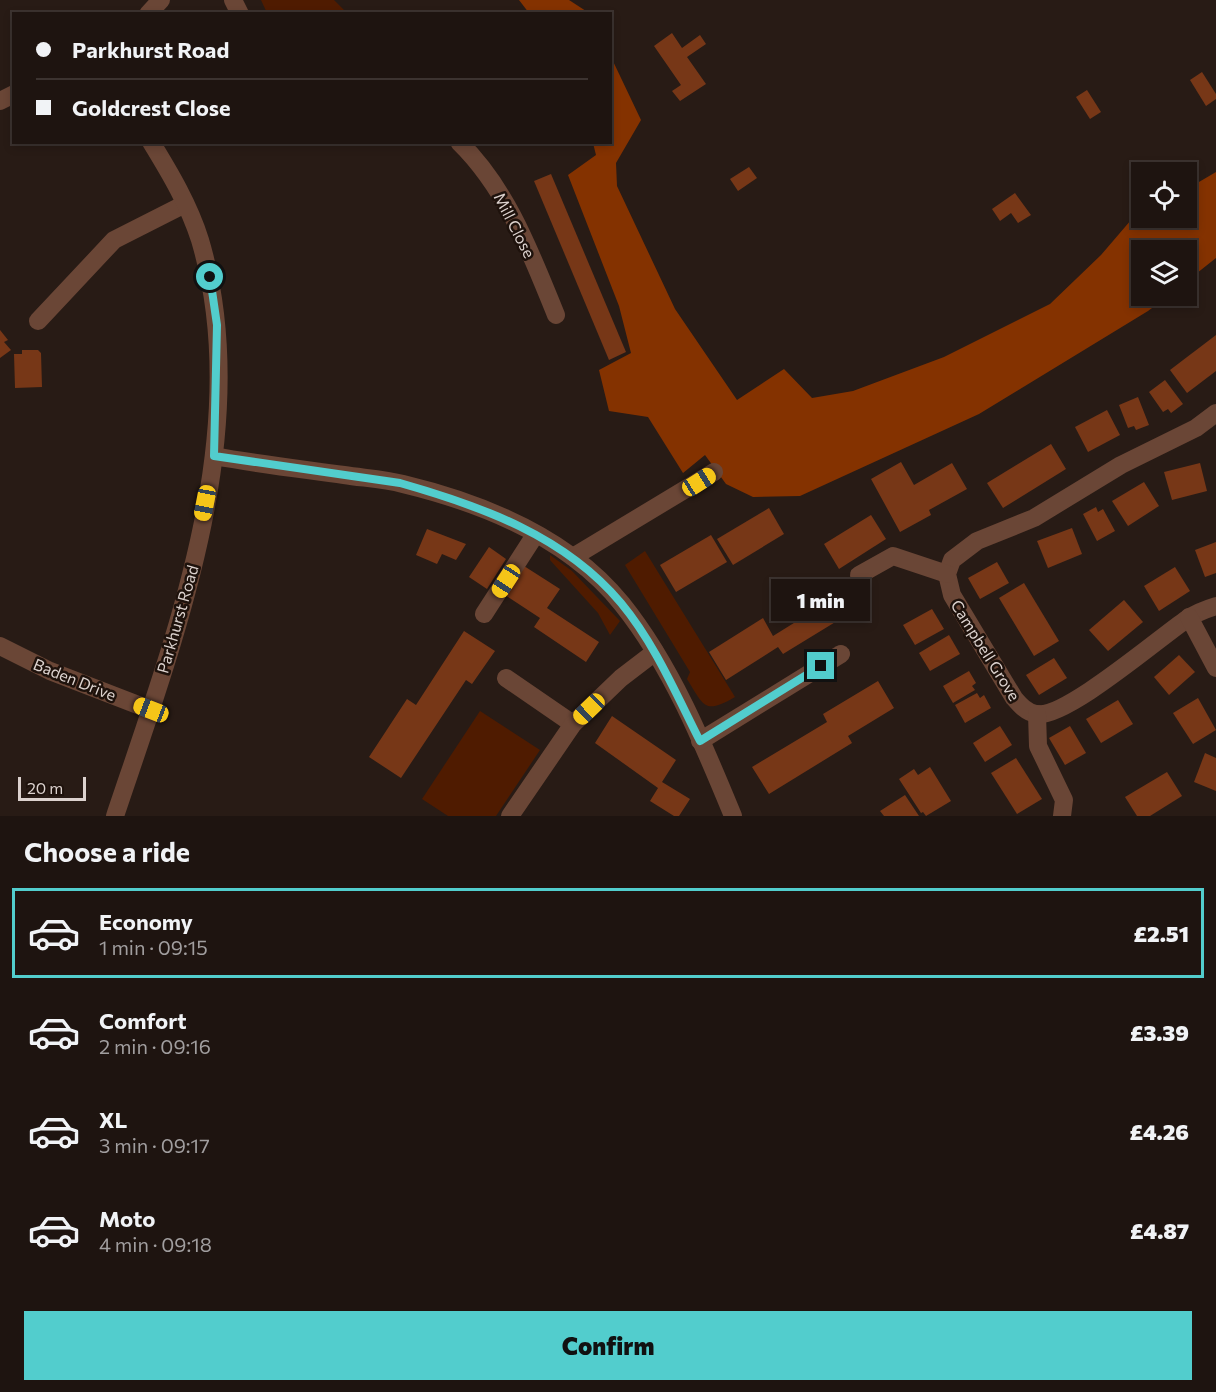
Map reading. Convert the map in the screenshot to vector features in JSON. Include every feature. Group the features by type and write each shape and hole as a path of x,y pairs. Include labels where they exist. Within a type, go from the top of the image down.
{"street":[{"path":"150,12 161,0"},
{"name":"Parkhurst Road","path":"115,816 187,597 214,456 217,325 210,277 199,237 185,204 152,144"},
{"name":"Mill Close","path":"461,144 479,162 521,232 556,315"},
{"path":"38,321 114,240 185,204"},
{"path":"859,575 893,556 947,574 952,560 977,541 1034,518 1121,465 1196,428 1216,413"},
{"path":"214,456 400,483 457,499 510,520 573,557 620,602 655,652 700,741 733,816"},
{"path":"573,557 714,472"},
{"path":"484,614 535,535"},
{"name":"Campbell Grove","path":"947,574 952,595 1014,698 1025,709 1037,714 1060,707 1145,653 1189,617 1216,606"},
{"path":"1189,617 1216,668"},
{"name":"Baden Drive","path":"0,646 50,671 151,710"},
{"path":"510,816 573,724 621,678 655,652"},
{"path":"700,741 841,654"},
{"path":"506,678 573,724"},
{"path":"1037,714 1038,746 1064,800 1062,816"},
{"path":"714,816 726,798"}],"shaded area":[{"path":"261,0 334,0 346,12 267,12"},
{"path":"519,0 569,0 587,12 528,12"},
{"path":"612,59 641,120 616,163 617,186 675,309 737,400 784,369 812,398 853,391 944,357 1050,304 1101,255 1131,220 1131,228 1197,228 1197,183 1216,172 1216,258 1197,273 1197,240 1131,240 1131,306 1155,306 1148,311 979,414 800,496 753,497 726,484 705,455 683,473 648,417 609,411 599,370 631,353 619,306 568,175 596,155 593,144 612,144"},
{"path":"645,551 735,697 725,703 711,706 701,701 687,679 690,672 625,565"},
{"path":"550,555 572,571 620,621 610,635 598,613 550,560"},
{"path":"480,711 540,750 496,816 448,816 422,799"}],"building":[{"path":"672,33 682,48 700,35 706,44 687,57 706,84 680,101 672,91 681,85 654,46"},
{"path":"1202,72 1216,94 1216,99 1206,106 1190,80"},
{"path":"1087,90 1101,112 1090,119 1076,97"},
{"path":"749,167 757,178 738,191 730,179"},
{"path":"551,174 626,352 609,360 534,181"},
{"path":"1015,193 1031,215 1018,223 1011,213 1000,221 992,209"},
{"path":"0,330 8,340 4,342 11,350 0,358"},
{"path":"1216,335 1216,371 1187,393 1170,370"},
{"path":"22,350 38,350 41,353 42,387 15,388 14,354 22,354"},
{"path":"1165,380 1183,404 1171,413 1168,409 1163,412 1149,392"},
{"path":"1138,397 1149,425 1136,430 1134,426 1128,428 1119,405"},
{"path":"1107,410 1120,435 1088,452 1075,427"},
{"path":"1051,444 1066,469 1003,508 987,483"},
{"path":"901,462 914,485 952,463 967,489 929,510 931,515 900,532 871,479"},
{"path":"1200,463 1207,491 1172,500 1164,472"},
{"path":"1144,482 1159,506 1128,526 1112,501"},
{"path":"1096,507 1098,512 1103,509 1115,531 1097,541 1083,514"},
{"path":"769,508 784,534 733,565 717,539"},
{"path":"871,515 886,539 839,569 824,544"},
{"path":"1072,528 1082,554 1048,568 1037,541"},
{"path":"427,529 466,544 456,560 442,554 437,564 416,555"},
{"path":"711,535 727,562 676,592 660,565"},
{"path":"1216,542 1216,573 1205,577 1195,550"},
{"path":"489,547 506,559 487,589 469,577"},
{"path":"997,562 1009,583 980,599 968,578"},
{"path":"524,566 560,589 547,608 599,642 586,662 534,627 540,618 505,595"},
{"path":"1175,567 1190,591 1159,611 1144,586"},
{"path":"1024,583 1059,641 1034,656 999,598"},
{"path":"1124,600 1143,622 1108,651 1089,630"},
{"path":"826,603 837,621 783,654 778,647 726,680 709,652 763,618 773,636"},
{"path":"932,609 944,629 915,645 903,625"},
{"path":"464,631 495,651 472,684 466,680 401,778 369,757 407,699 416,705"},
{"path":"949,635 960,654 930,671 919,653"},
{"path":"1179,655 1195,672 1169,695 1154,677"},
{"path":"1054,658 1067,678 1039,695 1026,675"},
{"path":"969,671 976,683 972,686 975,690 953,703 943,686"},
{"path":"878,681 894,708 848,736 852,743 769,794 752,767 827,722 823,714"},
{"path":"977,693 980,698 984,695 991,708 965,723 955,705"},
{"path":"1198,698 1216,730 1193,744 1173,713"},
{"path":"1118,700 1133,724 1101,743 1086,719"},
{"path":"612,716 676,760 662,782 690,799 679,816 674,816 650,801 658,788 595,743"},
{"path":"1000,726 1012,745 985,762 973,743"},
{"path":"1070,726 1086,753 1065,765 1049,738"},
{"path":"1205,753 1216,758 1216,791 1194,782"},
{"path":"1016,758 1042,799 1017,814 991,773"},
{"path":"930,767 951,801 926,816 923,812 921,813 899,779 914,769 918,775"},
{"path":"1167,772 1182,796 1150,816 1137,816 1125,797"},
{"path":"905,795 919,816 884,816 880,811"}],"route":[{"path":"210,277 217,325 214,456 400,483 457,499 510,520 573,557 620,602 655,652 700,741 821,666"}]}
